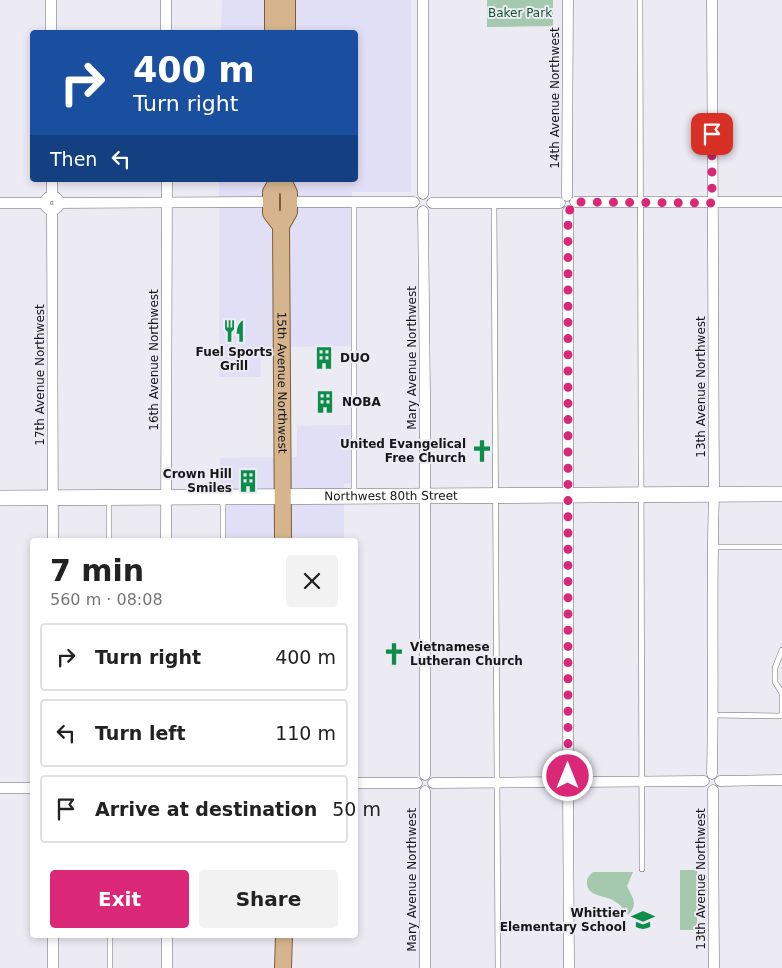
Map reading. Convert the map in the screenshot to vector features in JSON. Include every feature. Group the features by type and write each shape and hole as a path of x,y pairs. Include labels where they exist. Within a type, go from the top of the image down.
{"main road":[{"path":"274,0 274,30"},
{"path":"287,0 287,30"},
{"path":"271,202 271,192 277,182"},
{"path":"284,182 289,193 289,202"},
{"name":"15th Avenue Northwest","path":"271,202 271,212 280,226 283,538"},
{"name":"15th Avenue Northwest","path":"280,226 289,212 289,202"},
{"path":"283,968 284,938"}],"street":[{"path":"51,0 51,30"},
{"path":"166,0 166,30"},
{"path":"423,0 424,194"},
{"name":"14th Avenue Northwest","path":"568,0 568,780"},
{"name":"13th Avenue Northwest","path":"712,0 713,715 712,779 708,788 712,790 714,968"},
{"name":"17th Avenue Northwest","path":"52,182 53,538"},
{"name":"16th Avenue Northwest","path":"166,538 167,182"},
{"path":"424,194 430,197 432,203 430,208 423,211 417,209 414,202 417,196 424,194"},
{"path":"0,203 271,202"},
{"path":"289,202 414,202"},
{"path":"432,203 782,202"},
{"name":"Mary Avenue Northwest","path":"423,211 429,779"},
{"name":"Northwest 80th Street","path":"0,498 354,498 782,494"},
{"path":"429,779 430,789 424,791 419,789 417,783 419,777 497,782 568,780 641,782 712,779 782,780"},
{"path":"568,780 563,788 568,791 569,968"},
{"path":"358,783 417,783"},
{"path":"0,788 30,788"},
{"name":"Mary Avenue Northwest","path":"424,791 424,968"},
{"path":"53,938 53,968"},
{"path":"167,938 167,968"}],"lane":[{"path":"640,0 642,869"},
{"path":"354,203 354,498"},
{"path":"494,203 498,968"},
{"path":"109,497 109,538"},
{"path":"223,497 223,538"},
{"path":"712,547 782,547"},
{"path":"713,715 782,716 782,693 775,682 775,668 782,650"},
{"path":"110,938 110,968"}],"shaded area":[{"path":"222,0 411,0 411,192 352,192 352,346 261,347 261,377 219,377 219,182 358,182 358,30 221,30"},
{"path":"351,425 351,483 344,484 344,538 221,538 220,458 297,457 297,426"}],"green space":[{"name":"Baker Park","path":"487,0 553,0 553,26 487,27"},
{"path":"680,870 697,870 697,930 680,930"},
{"path":"593,872 633,872 627,886 634,904 628,915 616,902 597,895 590,890 587,880"}],"place":[{"name":"Fuel Sports Grill","path":"234,331"},
{"name":"DUO","path":"324,358"},
{"name":"NOBA","path":"325,402"},
{"name":"United Evangelical Free Church","path":"482,451"},
{"name":"Crown Hill Smiles","path":"248,481"},
{"name":"Vietnamese Lutheran Church","path":"394,654"},
{"name":"Whittier Elementary School","path":"643,920"}],"route":[{"path":"568,776 568,211 573,208 575,202 712,203 712,134"}]}
